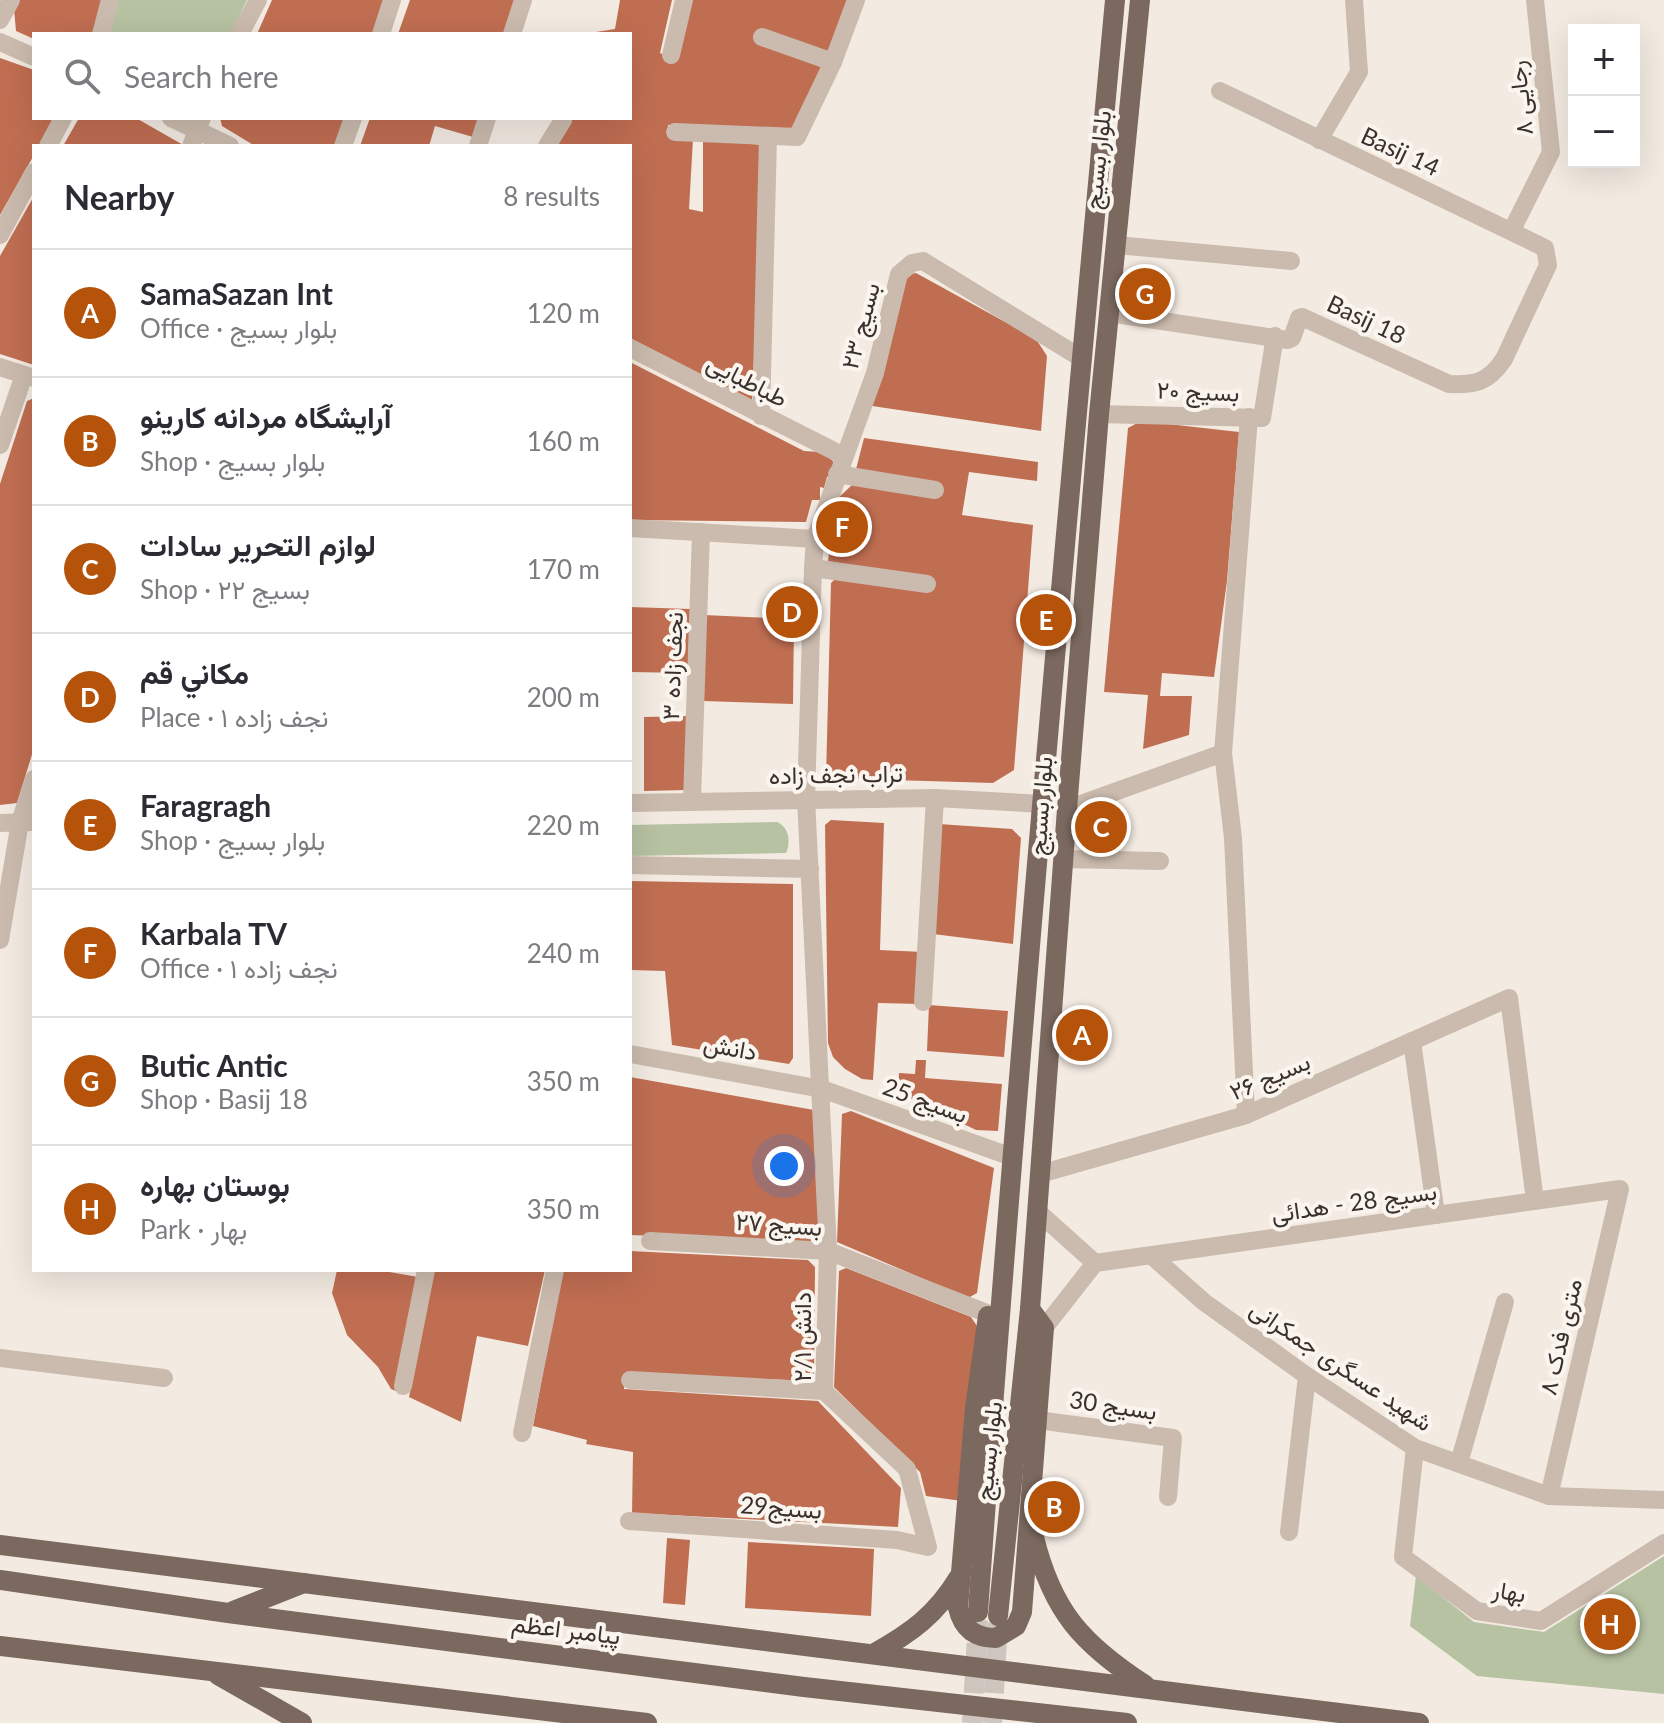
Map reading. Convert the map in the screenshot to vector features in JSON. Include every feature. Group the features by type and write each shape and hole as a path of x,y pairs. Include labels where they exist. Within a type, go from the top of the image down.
{"main road":[{"path":"1114,8 1124,22 1139,10"},
{"name":"بلوار بسیج","path":"1114,8 1012,1157 994,1309 988,1614 1030,1309 1099,414 1139,10"},
{"path":"1110,53 1122,51 1135,54"},
{"path":"994,1309 975,1408 958,1608 966,1628 984,1638 1007,1634 1016,1626 1022,1612 1044,1328 1030,1309"},
{"path":"1029,1519 1042,1572 1062,1610 1087,1642 1152,1689"},
{"path":"0,1545 1419,1723"},
{"path":"873,1654 929,1618 947,1598 961,1573"},
{"name":"پیامبر اعظم","path":"0,1580 228,1613 804,1687 1127,1723"},
{"path":"228,1613 308,1582"},
{"path":"0,1646 647,1723"},
{"path":"211,1671 302,1723"}],"street":[{"path":"0,20 11,0"},
{"path":"102,32 110,0"},
{"path":"241,32 258,0"},
{"path":"382,32 392,0"},
{"path":"513,32 523,0"},
{"path":"671,55 684,0"},
{"path":"675,132 797,137 833,62 856,0"},
{"path":"1319,140 1359,72 1354,0"},
{"name":"رجایی ۸","path":"1512,230 1551,152 1535,0"},
{"path":"762,37 833,62"},
{"path":"0,42 32,56"},
{"name":"Basij 14","path":"1220,91 1512,230 1545,248 1548,265"},
{"path":"49,144 62,120"},
{"path":"175,120 226,144"},
{"path":"344,144 352,120"},
{"path":"479,144 486,120"},
{"path":"548,144 563,120"},
{"path":"761,416 768,137"},
{"path":"0,235 32,176"},
{"path":"1116,245 1291,261"},
{"name":"بسیج ۲۳","path":"844,456 875,373 899,274 918,261 1081,358"},
{"name":"Basij 18","path":"1275,336 1291,340 1302,317 1449,384 1475,385 1497,370 1504,359 1548,265"},
{"path":"1109,313 1275,336"},
{"name":"بسیج ۲۰","path":"1099,414 1262,418 1275,336"},
{"name":"طباطبایی","path":"632,349 844,456"},
{"path":"0,367 29,377 0,445"},
{"path":"1246,1115 1233,838 1223,753 1249,417"},
{"name":"دانش ۲/۱","path":"844,456 815,539 806,798 828,1251 824,1391 907,1469 928,1547"},
{"path":"837,474 935,490"},
{"path":"632,528 815,539"},
{"name":"نجف زاده ۳","path":"692,801 701,532"},
{"path":"813,568 927,584"},
{"path":"1067,809 1223,753"},
{"path":"0,940 32,791"},
{"path":"923,1002 935,798"},
{"name":"تراب نجف زاده","path":"632,803 935,798 1043,804"},
{"path":"0,823 27,822"},
{"path":"1063,859 1160,861"},
{"path":"632,865 810,869"},
{"name":"بسیج ۲۶","path":"1040,1174 1246,1115 1509,998 1535,1201"},
{"path":"1412,1041 1436,1215"},
{"name":"دانش","path":"632,1054 822,1089"},
{"name":"بسیج 25","path":"822,1089 1012,1157"},
{"name":"بسیج 28 - هدائی","path":"1095,1263 1620,1189"},
{"name":"۸ متری فدک","path":"1549,1496 1620,1189"},
{"path":"1037,1211 1095,1263 1044,1328"},
{"name":"بسیج ۲۷","path":"650,1241 828,1251 994,1309"},
{"name":"شهید عسگری جمکرانی","path":"1152,1256 1204,1302 1415,1448 1549,1496 1664,1500"},
{"path":"403,1386 422,1272"},
{"path":"522,1433 555,1272"},
{"path":"1459,1463 1505,1302"},
{"path":"0,1358 164,1378"},
{"path":"1289,1532 1307,1376"},
{"path":"630,1380 824,1391"},
{"name":"بسیج 30","path":"1037,1420 1173,1438 1168,1497"},
{"name":"بهار","path":"1415,1448 1403,1557 1477,1611 1541,1621 1664,1543"},
{"name":"بسیج29","path":"629,1521 897,1540 928,1547"}],"green space":[{"path":"118,0 247,0 232,32 108,32"},
{"path":"777,822 788,835 788,844 786,853 632,856 632,825"},
{"path":"1664,1556 1664,1694 1477,1676 1410,1626 1416,1576 1474,1622 1544,1632"}],"building":[{"path":"19,0 104,0 95,32 32,32 32,38 16,31 14,9"},
{"path":"272,0 385,0 374,32 258,32"},
{"path":"410,0 515,0 505,32 399,32"},
{"path":"620,0 672,0 660,53 677,61 692,0 850,0 832,53 819,64 824,73 795,132 668,125 668,137 693,139 689,209 703,212 703,140 764,145 752,401 632,339 632,144 555,144 567,120 632,120 632,32 596,32 615,29"},
{"path":"0,58 32,69 32,120 54,120 40,144 32,144 32,159 0,215"},
{"path":"78,120 140,120 182,144 64,144"},
{"path":"220,120 344,120 337,144 252,144 222,126"},
{"path":"369,120 477,120 473,137 435,126 430,144 361,144"},
{"path":"32,200 32,364 0,354 0,256"},
{"path":"916,273 1036,339 1047,356 1041,431 872,406 906,275"},
{"path":"632,363 804,451 821,452 833,461 833,474 827,477 824,488 820,487 820,500 812,500 806,522 632,520"},
{"path":"32,399 32,754 17,803 0,805 0,484 27,401"},
{"path":"1141,421 1239,432 1227,581 1214,677 1162,673 1160,696 1192,696 1189,735 1143,749 1148,695 1104,692 1128,428"},
{"path":"864,438 1038,462 1037,481 969,472 962,515 1033,525 1014,770 993,783 826,778 831,583 836,578 931,580 828,561 837,499 852,485"},
{"path":"632,607 690,609 688,673 632,672"},
{"path":"704,615 794,619 793,704 703,701"},
{"path":"688,716 688,790 644,791 644,717"},
{"path":"831,820 884,823 880,950 923,952 920,1004 878,1003 873,1080 862,1079 845,1069 833,1057 828,1043 825,825"},
{"path":"939,824 1012,829 1021,838 1013,944 933,934"},
{"path":"632,881 793,884 793,1058 789,1064 672,1045 665,971 632,970"},
{"path":"929,1005 1008,1011 1004,1057 927,1051"},
{"path":"916,1060 926,1060 925,1078 1002,1084 998,1131 976,1130 898,1092 899,1073 915,1074"},
{"path":"632,1077 814,1110 822,1242 632,1235"},
{"path":"851,1111 994,1168 977,1293 968,1298 837,1242 842,1114"},
{"path":"632,1251 808,1260 815,1267 814,1381 624,1374 624,1389 818,1401 901,1488 898,1527 632,1513 633,1452 586,1444 587,1440 533,1426 562,1272 632,1272"},
{"path":"846,1268 971,1317 977,1326 962,1501 926,1496 920,1472 834,1387 839,1271"},
{"path":"337,1272 389,1272 418,1277 396,1391 391,1389 378,1367 347,1335 332,1293"},
{"path":"433,1272 545,1272 528,1346 477,1336 461,1422 409,1397"},
{"path":"667,1538 690,1540 685,1605 663,1603"},
{"path":"748,1542 874,1549 871,1616 745,1608"}],"tunnel":[{"path":"972,1723 978,1620"},
{"path":"992,1723 998,1623"}],"place":[{"name":"Butic Antic","path":"1145,294"},
{"name":"Karbala TV","path":"842,527"},
{"name":"مكاني قم","path":"792,612"},
{"name":"Faragragh","path":"1046,620"},
{"name":"لوازم التحریر سادات","path":"1101,827"},
{"name":"SamaSazan Int","path":"1082,1035"},
{"name":"آرایشگاه مردانه کارینو","path":"1054,1507"},
{"name":"بوستان بهاره","path":"1610,1624"}]}
